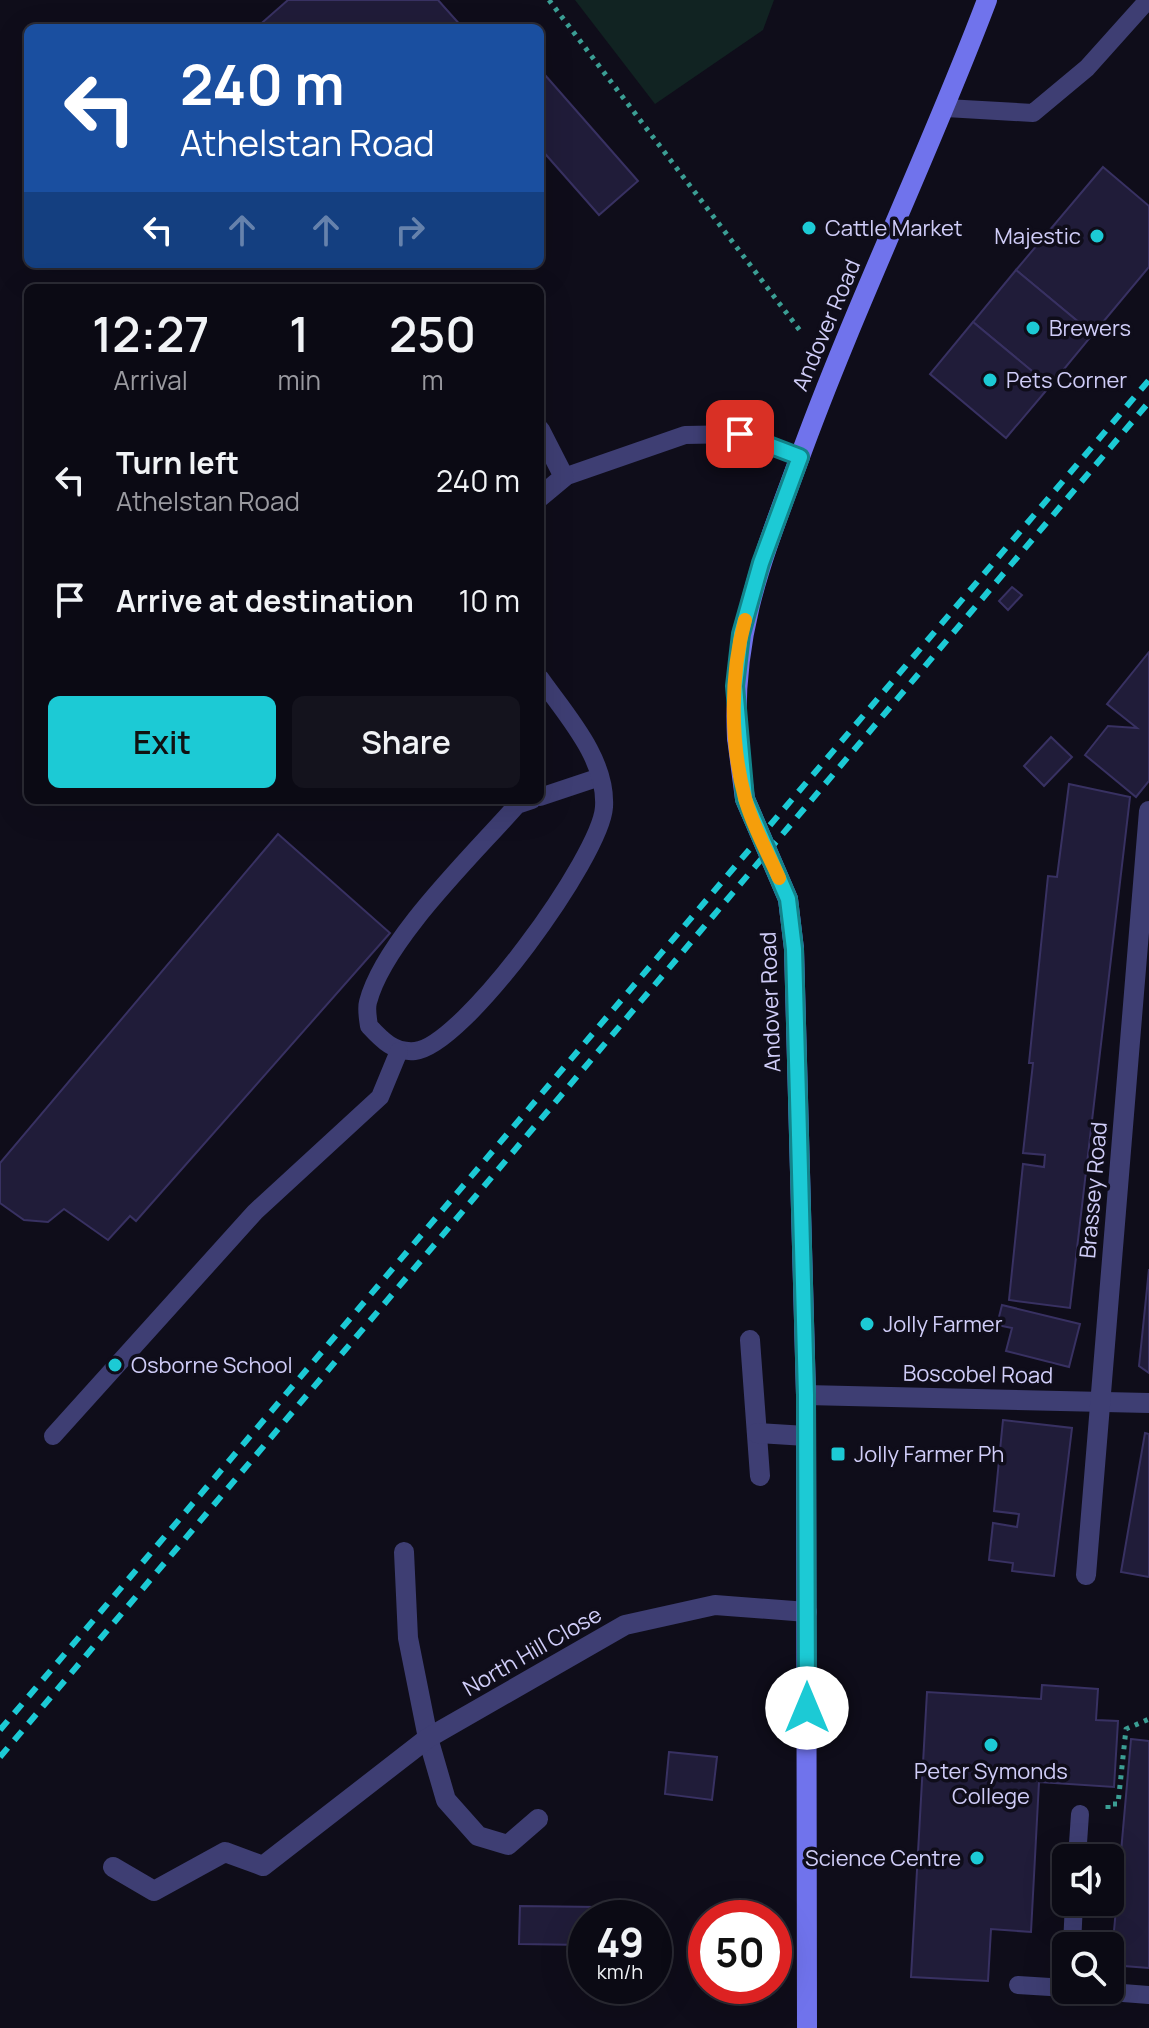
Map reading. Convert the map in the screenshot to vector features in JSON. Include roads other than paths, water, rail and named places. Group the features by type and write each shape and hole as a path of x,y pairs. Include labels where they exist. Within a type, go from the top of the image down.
{"main road":[{"name":"Andover Road","path":"807,2028 806,1395 794,949 788,899 745,799 737,738 735,686 741,634 761,563 832,366 946,108 987,0"}],"street":[{"path":"544,438 564,477 544,494"},
{"name":"Brassey Road","path":"1086,1575 1149,811"},
{"path":"750,1340 760,1476"},
{"name":"Boscobel Road","path":"806,1395 1149,1403"},
{"path":"757,1433 806,1436"},
{"path":"404,1552 408,1638 428,1738 446,1800 478,1836 508,1845 538,1819"},
{"name":"North Hill Close","path":"113,1867 154,1891 225,1852 263,1866 428,1738 625,1625 715,1605 807,1612"}],"lane":[{"path":"946,108 1033,113 1087,68 1148,0"},
{"path":"564,477 685,435 740,434 800,457"},
{"path":"520,804 415,922 383,968 368,1003 369,1026 399,1051 418,1051 459,1026 572,883 599,834 604,806 600,777 586,746 544,684"},
{"path":"544,796 600,777"},
{"path":"53,1436 255,1212 380,1097 399,1051"},
{"path":"1078,1844 1080,1814"},
{"path":"1018,1985 1052,1987"},
{"path":"1124,1993 1149,1995"}],"railway":[{"path":"0,1730 1149,380"},
{"path":"0,1757 1149,402"}],"place":[{"name":"Cattle Market","path":"809,228"},
{"name":"Majestic","path":"1097,236"},
{"name":"Brewers","path":"1033,328"},
{"name":"Pets Corner","path":"990,380"},
{"name":"Jolly Farmer","path":"867,1324"},
{"name":"Osborne School","path":"115,1365"},
{"name":"Jolly Farmer Ph","path":"838,1454"},
{"name":"Peter Symonds College","path":"991,1745"},
{"name":"Science Centre","path":"977,1858"}]}
